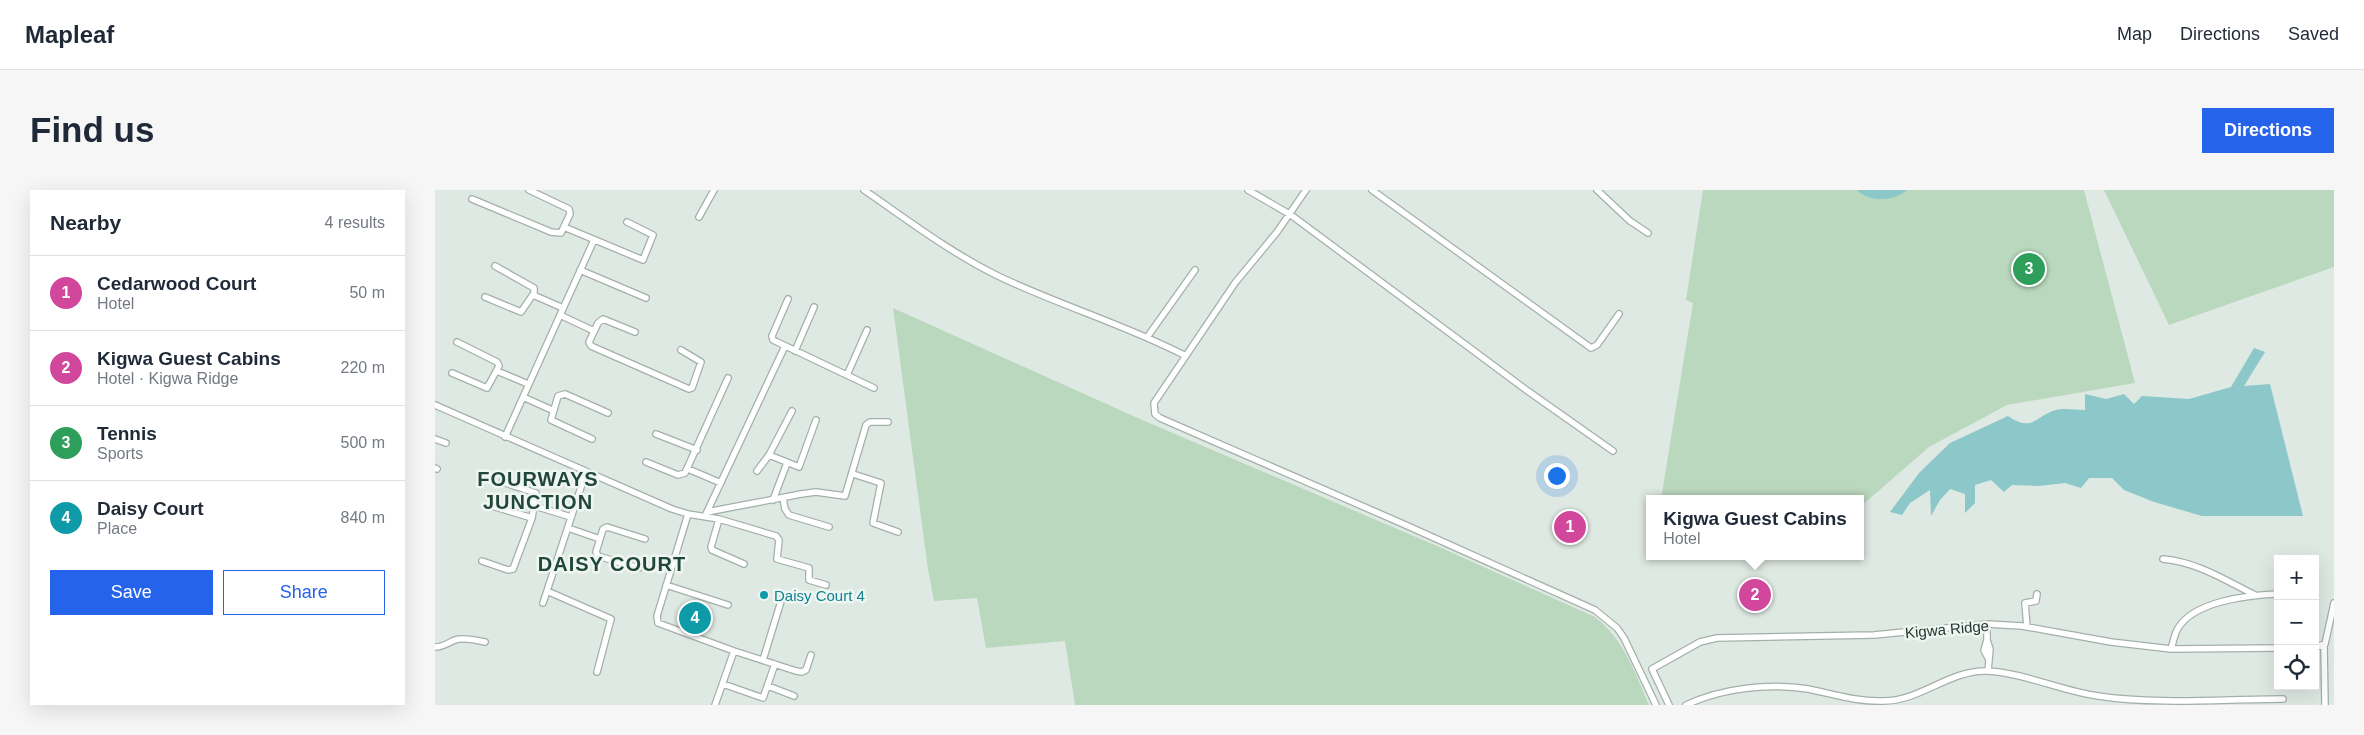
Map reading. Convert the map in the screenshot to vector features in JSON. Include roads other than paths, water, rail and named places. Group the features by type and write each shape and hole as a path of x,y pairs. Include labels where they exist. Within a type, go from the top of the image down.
{"street":[{"path":"473,200 555,234 561,233 570,214 569,209 529,190"},
{"path":"699,217 715,190"},
{"path":"865,190 960,257 999,276 1148,336 1186,356"},
{"path":"1247,190 1291,215 1525,389 1613,451"},
{"path":"1306,190 1291,215 1235,284 1154,403 1155,414 1160,418 1595,610 1607,618 1624,638 1655,705"},
{"path":"1372,190 1591,348 1597,345 1619,314"},
{"path":"1597,190 1630,222 1648,233"},
{"path":"564,226 643,260 653,235 627,222"},
{"path":"505,437 594,240"},
{"path":"485,297 521,312 533,295 534,288 495,266"},
{"path":"580,270 646,298"},
{"path":"1148,336 1195,270"},
{"path":"533,295 563,308"},
{"path":"788,299 772,336 773,340 874,388"},
{"path":"795,351 815,307"},
{"path":"560,315 593,331"},
{"path":"635,332 603,319 593,331 589,342 591,346 689,389 693,384 701,362 681,350"},
{"path":"847,375 867,330"},
{"path":"452,373 487,388 497,371 497,362 457,342"},
{"path":"706,514 785,346"},
{"path":"497,371 528,384"},
{"path":"646,462 678,474 683,474 688,469 729,378"},
{"path":"592,439 551,420 558,396 562,393 608,413"},
{"path":"523,397 553,410"},
{"path":"435,404 505,437 688,514 706,514 817,492 843,496 847,493 867,423 888,422"},
{"path":"757,471 769,455 792,410"},
{"path":"769,455 798,468 816,420"},
{"path":"657,434 697,450"},
{"path":"435,439 446,442"},
{"path":"773,500 787,463"},
{"path":"688,469 721,483"},
{"path":"543,603 586,472"},
{"path":"853,474 881,483 873,523 898,532"},
{"path":"482,562 508,570 513,569 535,506 536,493 502,482"},
{"path":"783,498 787,514 829,527"},
{"path":"492,506 531,518"},
{"path":"535,506 571,517"},
{"path":"688,514 657,616 658,623 734,652 796,671 805,672 811,655"},
{"path":"706,514 776,536 779,540 777,559 809,568 809,580 826,586"},
{"path":"719,518 712,550 744,564"},
{"path":"639,568 598,556 596,552 603,529 607,527 645,539"},
{"path":"568,528 600,539"},
{"path":"2163,558 2194,565 2255,595"},
{"path":"666,585 728,605"},
{"path":"547,591 611,619 597,672"},
{"path":"2027,627 2025,603 2036,601 2037,594"},
{"path":"2171,649 2177,630 2192,615 2227,600 2255,595 2274,594"},
{"path":"763,660 782,598"},
{"path":"2325,705 2324,646 2334,603"},
{"path":"1987,624 1987,640 1984,650 1988,658 1988,671"},
{"name":"Kigwa Ridge","path":"1669,705 1652,669 1700,642 1717,638 1874,635 1987,624 2027,627 2111,642 2171,649 2274,648"},
{"path":"435,647 445,646 457,640 485,642"},
{"path":"2319,647 2324,646"},
{"path":"715,705 734,652"},
{"path":"723,684 762,702 775,664"},
{"path":"1686,705 1719,692 1771,688 1806,689 1872,700 1897,701 1914,696 1954,677 1988,671 2072,691 2115,698 2171,701 2283,700"},
{"path":"767,686 794,696"}],"water":[{"path":"1857,190 1907,190 1902,194 1889,198 1875,199"},
{"path":"2254,348 2265,352 2244,386 2270,384 2303,516 2202,516 2154,502 2124,490 2112,478 2089,478 2081,488 2065,483 2039,486 2012,485 2004,492 1991,480 1975,485 1975,503 1965,513 1965,494 1950,489 1940,500 1931,516 1930,490 1910,503 1902,515 1890,512 1919,473 1950,443 2008,416 2016,421 2029,423 2056,410 2085,410 2085,394 2106,399 2124,394 2134,404 2142,396 2189,399 2231,387"}],"place":[{"name":"Tennis","path":"2029,269"},
{"name":"Cedarwood Court","path":"1570,527"},
{"name":"Daisy Court 4","path":"764,595"},
{"name":"Kigwa Guest Cabins","path":"1755,595"},
{"name":"Daisy Court","path":"695,618"}],"district":[{"name":"FOURWAYS JUNCTION","path":"538,490"},
{"name":"DAISY COURT","path":"612,564"}]}
